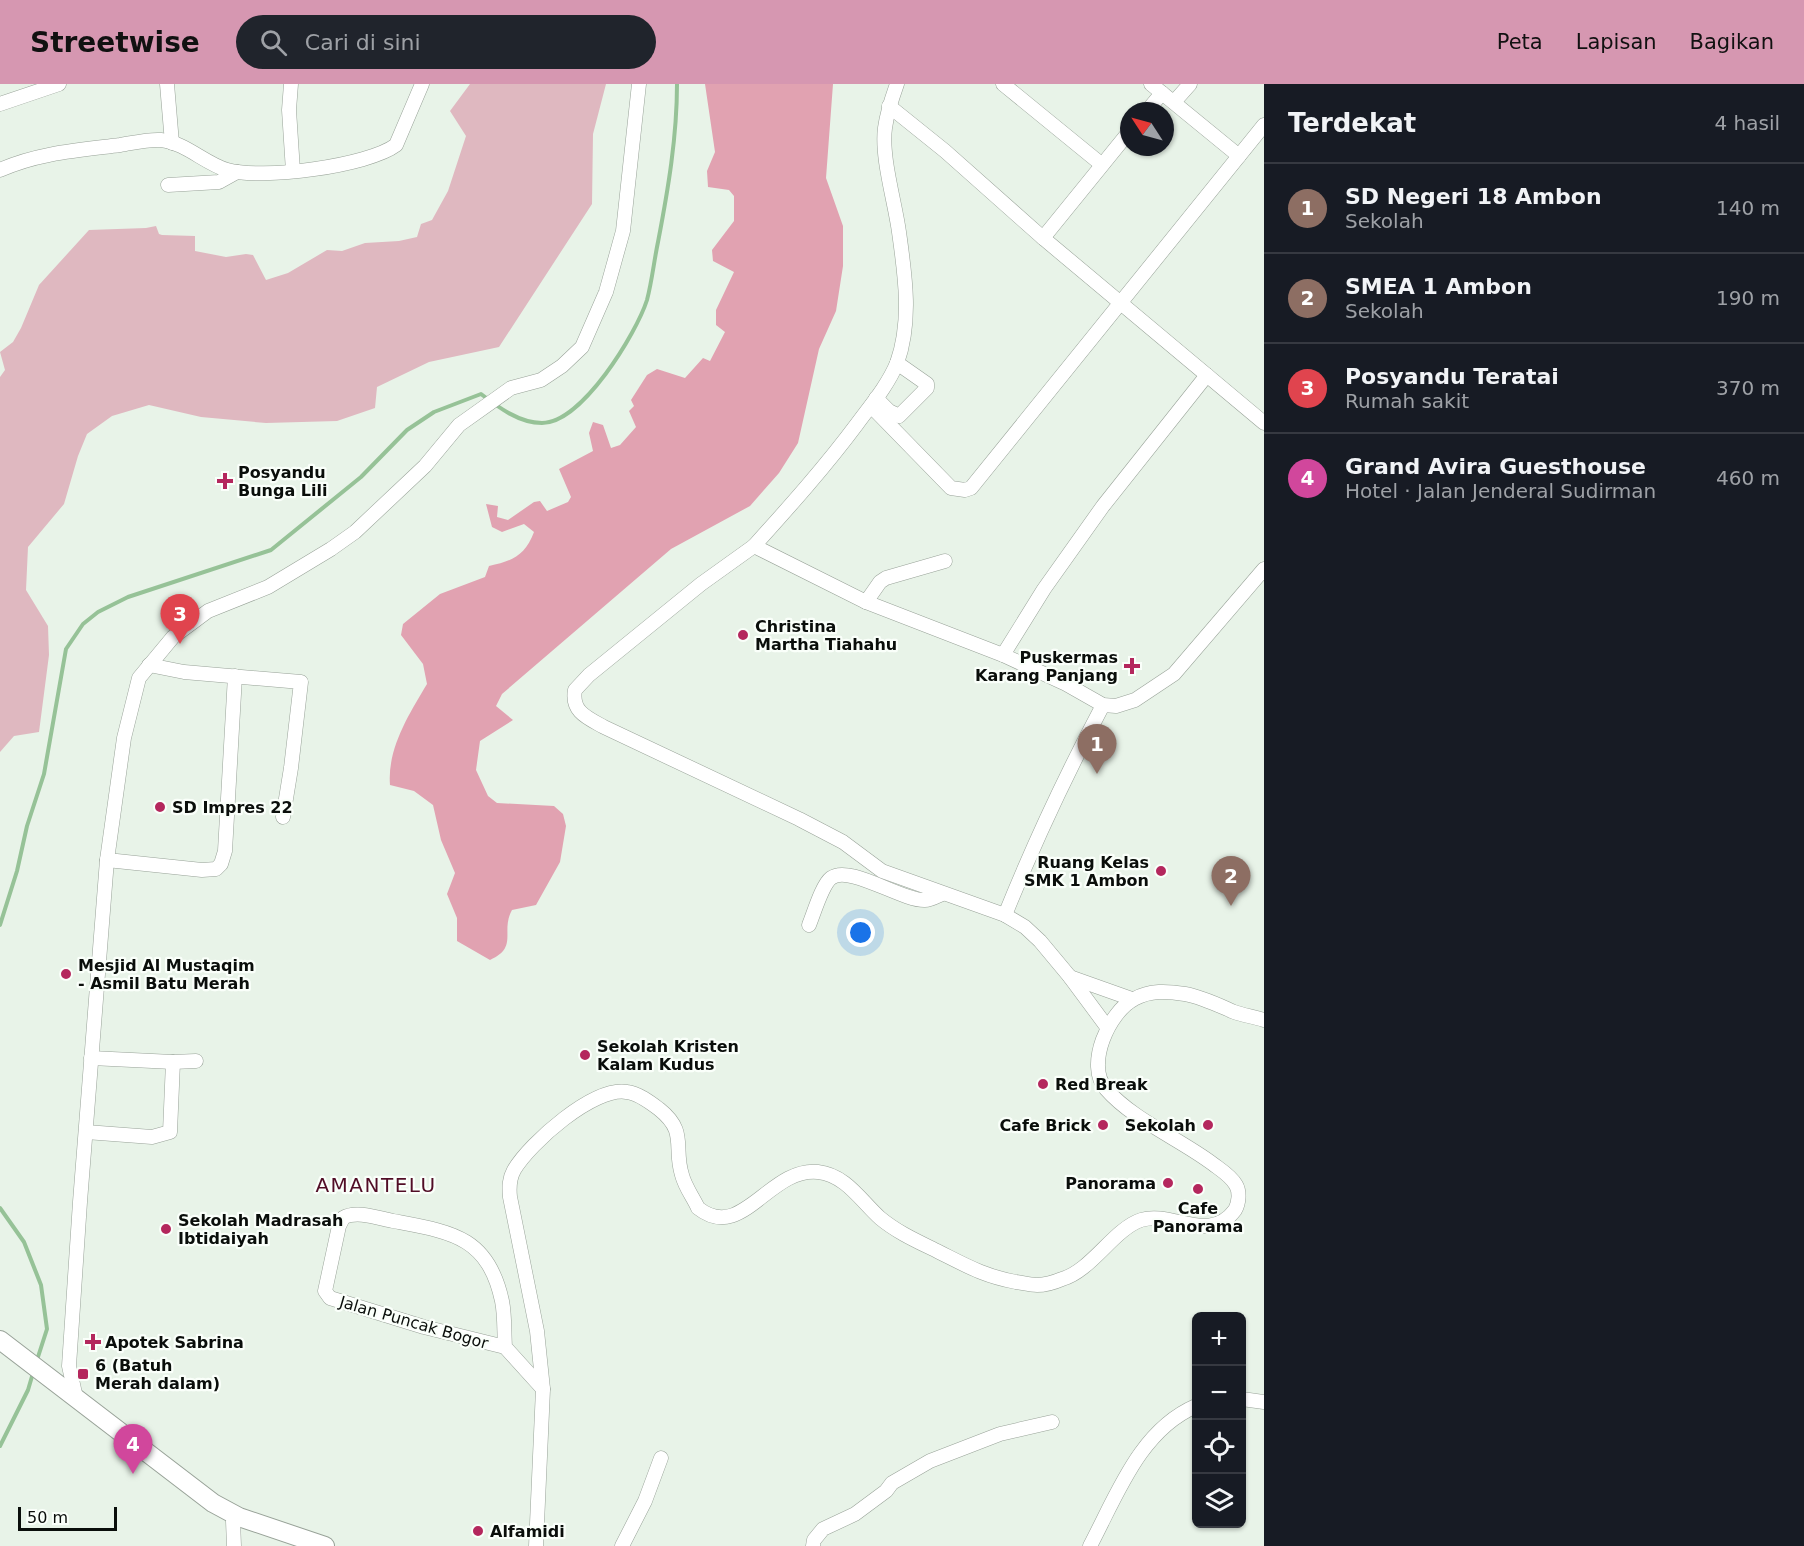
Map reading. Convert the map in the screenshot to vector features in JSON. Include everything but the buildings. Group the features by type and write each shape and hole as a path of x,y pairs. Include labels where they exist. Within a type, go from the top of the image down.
{"highway":[{"path":"0,1340 49,1382 205,1506 233,1521 309,1546"},
{"path":"0,1347 102,1417 213,1503 239,1517 325,1546"}],"street":[{"path":"0,104 59,84"},
{"path":"167,84 172,143"},
{"path":"291,84 289,110 293,171"},
{"path":"0,170 50,154 160,140 172,143 209,163 237,172 327,168 388,151 396,145 422,84"},
{"path":"76,1398 69,1366 107,860 124,738 139,678 173,637 208,611 268,587 310,563 355,532 425,466 459,425 512,388 541,380 570,359 582,347 606,292 623,231 639,84"},
{"path":"897,84 884,130 886,157 899,231 907,309 897,363 889,379 823,469 754,546 701,584 589,675 575,690 574,704 578,712 604,727 843,842 882,871 1005,915 1025,927 1070,977 1107,1027"},
{"path":"1003,84 1101,164"},
{"path":"1174,102 1190,84"},
{"path":"1151,102 1157,88 1239,156"},
{"path":"889,106 1264,423"},
{"path":"873,402 944,482 951,488 965,490 971,488 1264,125"},
{"path":"1043,238 1120,142"},
{"path":"168,185 219,182 237,172"},
{"path":"873,402 899,416 927,388 927,384 897,363"},
{"path":"1003,655 1044,589 1103,506 1207,375"},
{"path":"754,546 866,602 1003,655 1066,684 1103,705 1124,705 1136,700 1174,674 1264,569"},
{"path":"866,602 880,582 886,578 945,561"},
{"path":"149,665 184,672 301,682 283,817"},
{"path":"107,860 202,870 216,869 221,864 225,851 235,676"},
{"path":"1005,915 1030,854 1103,705"},
{"path":"809,925 831,878 843,874 913,899 928,900 942,894"},
{"path":"1070,977 1132,999"},
{"path":"536,1546 543,1389 537,1331 509,1185 512,1175 529,1151 558,1122 587,1102 610,1094 633,1093 660,1110 676,1129 680,1140 679,1162 682,1176 698,1208 702,1211 713,1216 731,1218 783,1181 802,1173 820,1172 848,1185 881,1219 917,1243 971,1269 1002,1279 1038,1285 1066,1279 1123,1231 1142,1220 1158,1219 1203,1227 1227,1218 1237,1208 1239,1195 1236,1185 1226,1173 1136,1114 1104,1087 1099,1074 1099,1057 1107,1027 1117,1013 1132,999 1152,991 1187,994 1237,1013 1264,1020"},
{"path":"91,1059 196,1061"},
{"path":"86,1132 152,1137 171,1132 174,1062"},
{"name":"Jalan Puncak Bogor","path":"505,1347 502,1303 494,1273 481,1252 460,1238 421,1226 355,1214 343,1218 339,1226 325,1291 330,1298 424,1327 505,1347 543,1389"},
{"path":"1246,1400 1264,1402"},
{"path":"1090,1546 1135,1463 1156,1434 1172,1420 1192,1409"},
{"path":"813,1546 813,1540 823,1529 855,1514 886,1491 892,1483 930,1461 1000,1434 1052,1422"},
{"path":"622,1546 645,1501 661,1458"},
{"path":"233,1521 234,1546"}],"shaded area":[{"path":"470,84 606,84 593,134 592,204 499,347 429,362 377,387 375,408 337,421 266,423 201,417 149,405 112,416 87,434 64,504 28,547 26,590 48,626 49,655 39,732 14,736 0,752 0,377 5,370 0,352 13,342 39,285 89,230 156,226 159,234 162,235 195,236 195,251 226,257 253,255 266,280 288,273 327,250 342,251 365,243 399,241 417,237 421,224 432,220 448,191 466,136 450,111"},
{"path":"705,84 833,84 826,178 843,226 843,266 836,311 819,349 798,443 779,473 750,506 671,549 502,694 496,706 513,720 480,741 476,770 488,796 497,803 554,806 563,814 566,826 560,862 536,905 512,910 509,918 507,944 499,955 490,960 457,941 457,918 447,894 455,873 441,840 433,805 414,791 390,785 392,758 396,745 427,684 423,664 401,635 403,624 440,594 485,577 489,566 517,556 526,547 534,532 524,524 502,532 492,527 486,504 498,506 497,517 508,520 534,502 540,501 547,511 568,502 571,497 559,469 593,451 589,433 593,422 603,425 611,448 620,445 636,427 629,411 634,406 631,400 647,375 657,369 685,378 703,358 710,361 725,332 716,325 716,310 734,272 713,261 712,250 734,221 734,196 729,190 708,187 707,171 715,152"}],"waterway":[{"path":"0,925 44,774 66,649 83,624 98,612 128,597 271,550 361,477 407,430 434,412 481,394 517,417 542,423 558,419 574,409 590,393 632,334 647,300 671,163 677,84"},
{"path":"0,1208 24,1242 41,1285 47,1329 37,1360"},
{"path":"0,1446 28,1390 33,1373"}],"place":[{"name":"Posyandu Bunga Lili","path":"225,481"},
{"name":"Christina Martha Tiahahu","path":"743,635"},
{"name":"Posyandu Teratai","path":"180,644"},
{"name":"Puskermas Karang Panjang","path":"1132,666"},
{"name":"SD Negeri 18 Ambon","path":"1097,774"},
{"name":"SD Impres 22","path":"160,807"},
{"name":"Ruang Kelas SMK 1 Ambon","path":"1161,871"},
{"name":"SMEA 1 Ambon","path":"1231,906"},
{"name":"Mesjid Al Mustaqim - Asmil Batu Merah","path":"66,974"},
{"name":"Sekolah Kristen Kalam Kudus","path":"585,1055"},
{"name":"Red Break","path":"1043,1084"},
{"name":"Cafe Brick","path":"1103,1125"},
{"name":"Sekolah","path":"1208,1125"},
{"name":"Panorama","path":"1168,1183"},
{"name":"Cafe Panorama","path":"1198,1189"},
{"name":"Sekolah Madrasah Ibtidaiyah","path":"166,1229"},
{"name":"Apotek Sabrina","path":"93,1342"},
{"name":"6 (Batuh Merah dalam)","path":"83,1374"},
{"name":"Grand Avira Guesthouse","path":"133,1474"},
{"name":"Alfamidi","path":"478,1531"}],"district":[{"name":"AMANTELU","path":"376,1185"}]}
